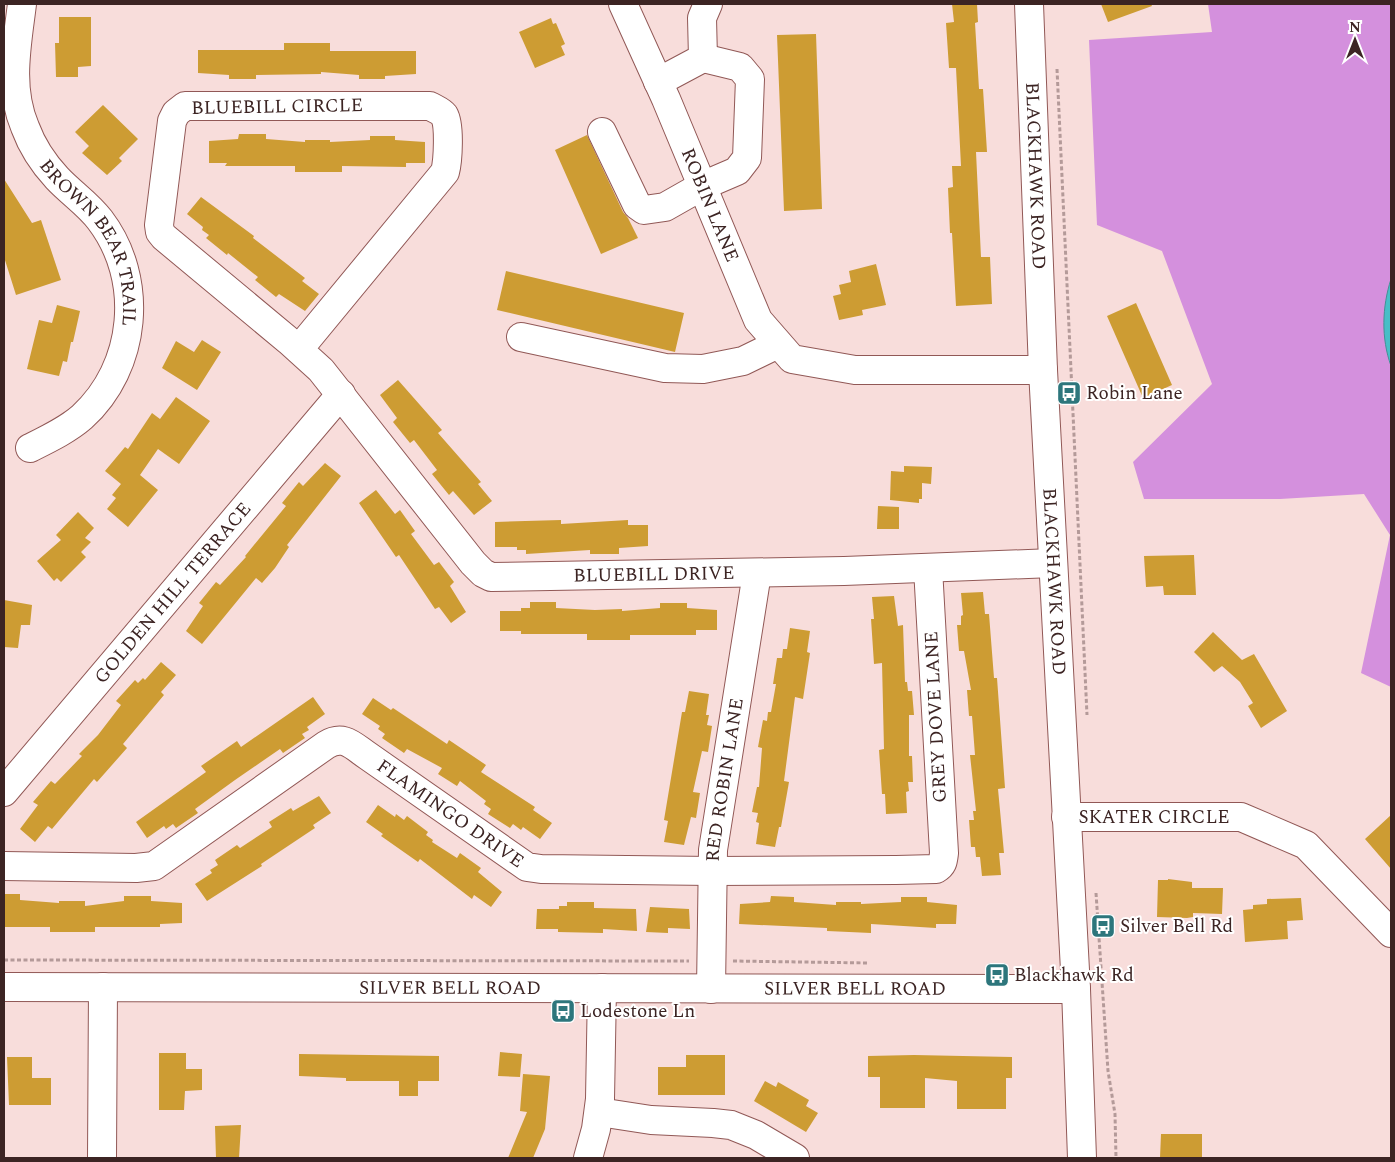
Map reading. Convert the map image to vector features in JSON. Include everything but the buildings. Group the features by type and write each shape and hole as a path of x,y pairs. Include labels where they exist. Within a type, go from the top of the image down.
{"street":[{"name":"BROWN BEAR TRAIL","path":"22,4 14,68 18,106 24,126 44,163 58,179 89,207 110,235 126,274 130,306 126,343 114,374 105,390 82,417 51,438 30,448"},
{"name":"ROBIN LANE","path":"623,4 658,82 758,320 792,359 855,370 1043,370"},
{"path":"703,58 702,18 708,4"},
{"name":"BLACKHAWK ROAD","path":"1029,4 1043,370 1076,989 1082,1158"},
{"path":"602,132 637,205 644,210 665,207 702,186 737,171 747,158 750,79 740,67 703,58 658,82"},
{"name":"BLUEBILL CIRCLE","path":"299,350 443,177 447,165 446,122 442,113 430,106 185,106 176,113 172,121 159,224 160,232 299,350 321,370 342,394"},
{"path":"521,337 665,368 704,369 743,361 778,344"},
{"name":"BLUEBILL DRIVE","path":"342,394 473,562 483,573 492,577 757,573 1053,564"},
{"name":"GOLDEN HILL TERRACE","path":"4,792 342,394"},
{"name":"GREY DOVE LANE","path":"928,568 944,853 941,866"},
{"name":"RED ROBIN LANE","path":"712,989 712,871 716,825 757,573"},
{"name":"FLAMINGO DRIVE","path":"4,866 136,868 154,866 326,745 340,739 368,756 527,867 541,869 712,871 896,870 936,869 941,866"},
{"name":"SKATER CIRCLE","path":"1066,817 1240,817 1306,845 1391,933"},
{"name":"SILVER BELL ROAD","path":"4,987 1076,989"},
{"path":"102,987 102,1158"},
{"path":"588,1158 599,1112 602,1069 602,988"},
{"path":"599,1112 651,1120 731,1125 756,1135 795,1158"}],"path":[{"path":"1057,63 1087,722"},
{"path":"1096,884 1108,1072 1115,1114 1116,1158"},
{"path":"4,960 873,963"},
{"path":"1074,962 1102,962"}],"shaded area":[{"path":"1208,4 1391,4 1391,687 1361,673 1390,535 1364,494 1280,499 1144,499 1133,462 1212,384 1162,251 1097,225 1089,40 1212,32"}],"water":[{"path":"1391,279 1391,366 1384,334 1384,311"}],"place":[{"name":"Robin Lane","path":"1069,393"},
{"name":"Silver Bell Rd","path":"1103,926"},
{"name":"Blackhawk Rd","path":"997,975"},
{"name":"Lodestone Ln","path":"563,1011"}]}
